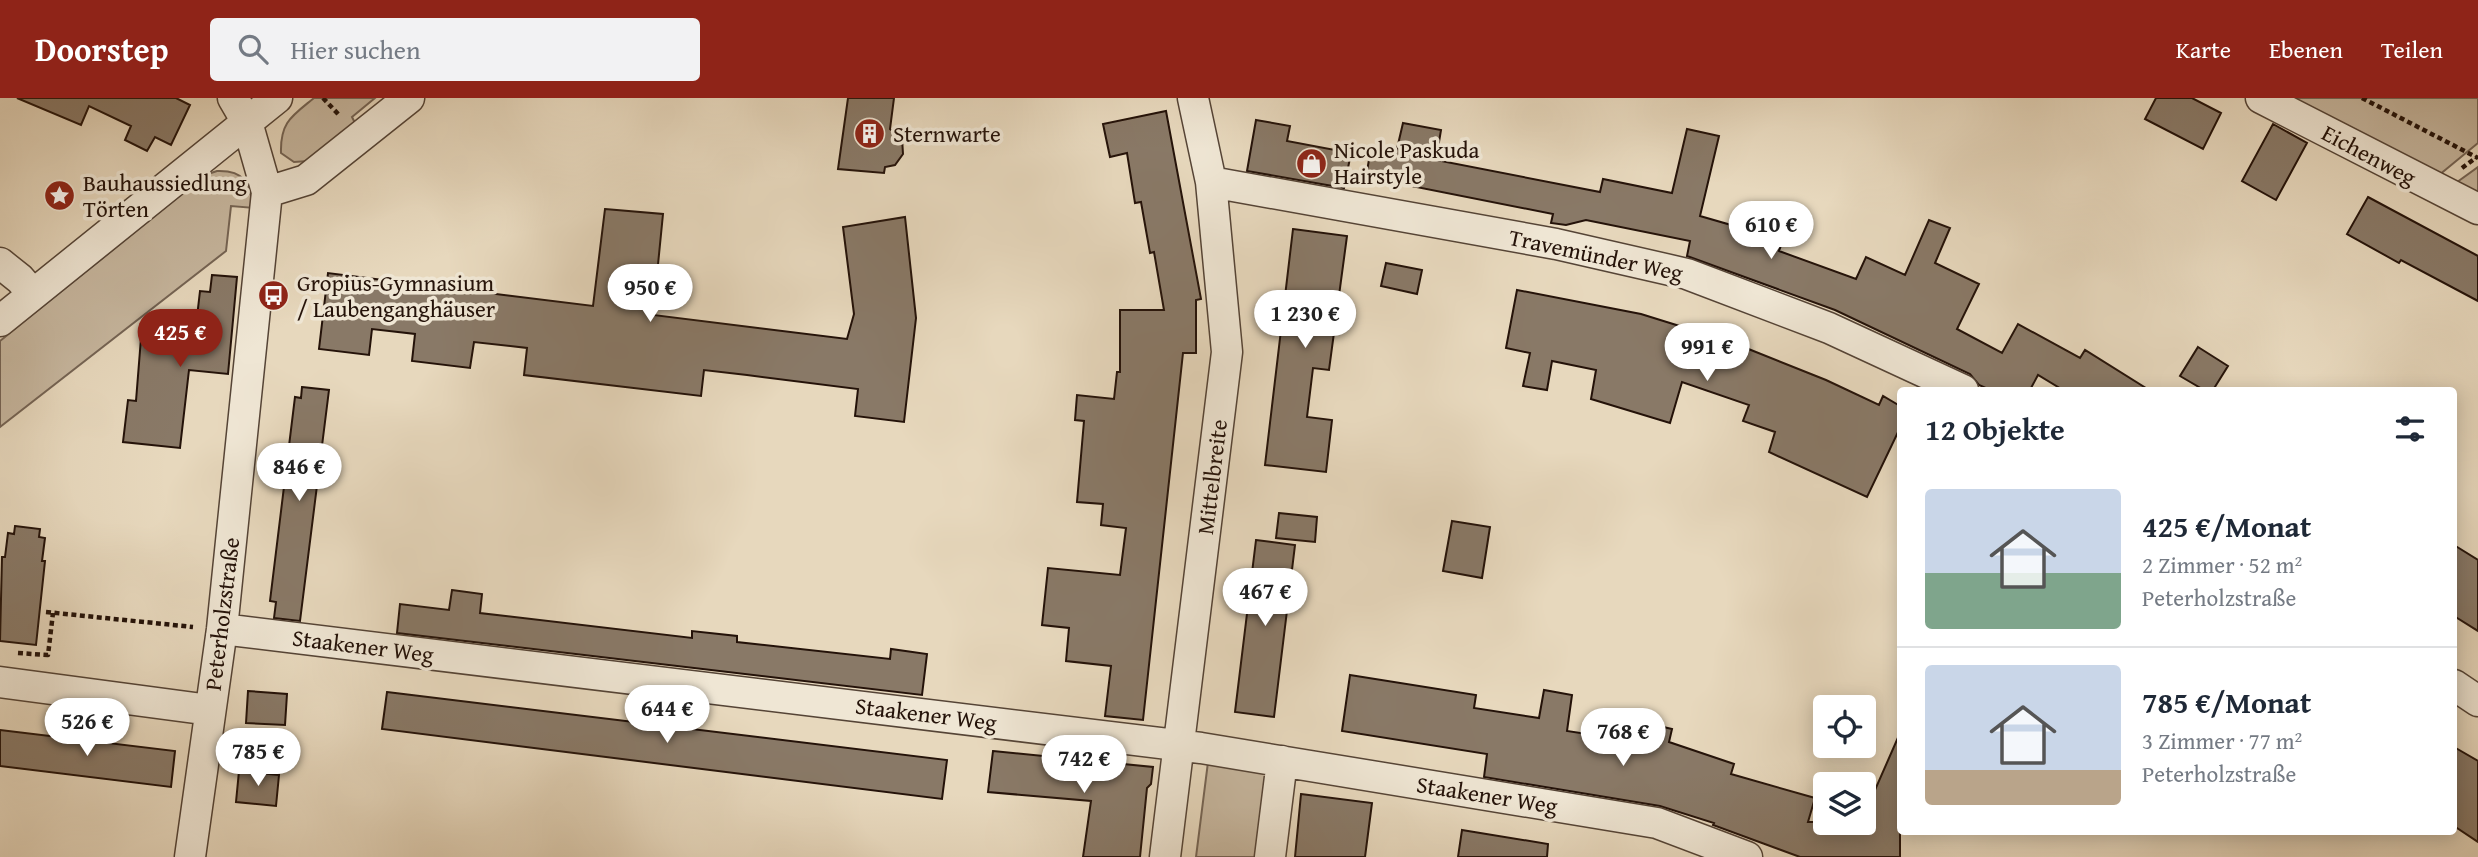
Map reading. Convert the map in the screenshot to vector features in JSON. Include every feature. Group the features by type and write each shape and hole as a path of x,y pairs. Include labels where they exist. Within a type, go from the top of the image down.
{"street":[{"path":"0,321 33,295 240,110 277,98"},
{"path":"267,192 306,180 409,98"},
{"name":"Mittelbreite","path":"1166,857 1227,352 1210,182 1193,98"},
{"name":"Eichenweg","path":"2261,98 2478,209"},
{"name":"Peterholzstraße","path":"190,857 222,629 267,192 240,110"},
{"name":"Travemünder Weg","path":"1210,182 1556,244 1688,274 1829,328 1957,387"},
{"path":"0,263 20,279 33,295"},
{"name":"Staakener Weg","path":"222,629 1180,746 1282,761 1657,823 1747,857"},
{"path":"2,682 210,710"},
{"path":"2457,687 2478,701"},
{"path":"1270,857 1282,761"}],"path":[{"path":"2362,98 2478,158"},
{"path":"46,612 222,629"},
{"path":"2,682 7,654 48,655 53,613"}],"shaded area":[{"path":"314,98 375,98 352,117 355,123 309,161 294,162 281,153 285,127 294,115"},
{"path":"2288,98 2478,98 2478,143 2433,180"},
{"path":"2478,167 2478,197 2453,185"},
{"path":"217,171 234,173 244,180 254,208 231,206 226,251 0,427 0,341 205,175"},
{"path":"1208,762 1272,771 1262,857 1196,857"}],"building":[{"path":"17,98 176,98 190,105 171,145 155,137 147,151 125,140 131,126 89,106 81,125"},
{"name":"Sternwarte","path":"848,98 894,98 890,129 902,138 903,154 895,165 885,167 884,173 838,169"},
{"path":"2156,98 2192,98 2221,113 2203,149 2145,119"},
{"path":"1166,111 1201,299 1196,300 1196,353 1183,353 1143,720 1105,716 1111,666 1066,661 1069,628 1042,625 1048,568 1120,575 1126,528 1101,525 1103,504 1077,502 1084,421 1075,420 1077,395 1114,399 1117,372 1120,372 1120,310 1164,310 1154,252 1150,253 1141,202 1135,203 1127,153 1110,157 1103,124"},
{"path":"1256,120 1290,126 1287,141 1351,153 1344,188 1247,171"},
{"path":"1403,123 1441,130 1436,160 1600,192 1603,179 1672,193 1687,129 1719,136 1700,216 1783,240 1779,251 1856,279 1866,257 1905,275 1929,220 1950,228 1935,263 1979,284 1957,329 2002,353 2018,324 2080,358 2085,350 2144,387 2058,387 2038,375 2032,387 1983,387 1970,374 1835,310 1687,256 1690,241 1586,220 1566,225 1551,223 1553,214 1366,177 1371,148 1396,153"},
{"path":"2273,124 2307,143 2276,200 2242,181"},
{"path":"2368,197 2478,256 2478,301 2401,260 2399,263 2347,234"},
{"path":"605,209 663,214 653,315 847,339 854,314 843,227 905,217 916,318 904,422 855,416 858,389 747,375 704,370 701,396 524,375 527,348 474,342 470,368 412,361 415,334 372,329 369,355 319,349 328,273 593,306"},
{"path":"1293,229 1347,236 1329,370 1313,368 1307,417 1332,420 1326,472 1265,465"},
{"path":"1386,263 1422,270 1417,294 1381,286"},
{"path":"212,275 237,277 228,374 189,370 180,448 123,442 128,400 136,401 141,338 194,343 200,291 210,292"},
{"path":"1517,290 1641,314 1731,342 1826,380 1879,405 1883,396 1897,404 1897,434 1867,497 1769,452 1775,432 1743,421 1749,405 1682,382 1670,423 1591,399 1596,370 1552,361 1547,390 1523,386 1530,353 1506,348"},
{"path":"2198,347 2228,366 2215,387 2199,387 2180,376"},
{"path":"302,387 329,390 300,621 274,618 276,602 270,601 295,397 301,398"},
{"path":"1279,513 1317,517 1315,542 1276,538"},
{"path":"1452,521 1490,527 1482,578 1443,571"},
{"path":"15,526 40,529 39,537 45,538 36,645 0,641 2,557 5,557 8,533 14,534"},
{"path":"1256,540 1295,545 1274,717 1235,712"},
{"path":"2457,547 2478,560 2478,631 2457,618"},
{"path":"452,590 482,594 480,613 692,638 692,631 737,636 737,642 890,659 891,649 927,654 922,695 397,633 400,604 449,610"},
{"path":"1350,675 1476,695 1474,708 1539,718 1544,690 1572,695 1567,731 1632,747 1638,721 1672,729 1669,742 1734,764 1731,774 1813,797 1808,822 1813,822 1813,835 1876,835 1876,788 1897,740 1897,835 1900,835 1900,857 1800,857 1713,825 1714,823 1660,806 1484,777 1487,754 1342,731"},
{"path":"248,691 287,694 285,725 246,723"},
{"path":"387,692 947,760 942,799 382,729"},
{"path":"0,730 175,751 171,787 0,766"},
{"path":"2457,749 2478,761 2478,842 2457,828"},
{"path":"993,751 1153,767 1151,784 1147,788 1140,857 1083,857 1091,801 988,792"},
{"path":"239,771 279,775 276,806 236,802"},
{"path":"1301,794 1372,803 1365,857 1295,857"},
{"path":"1462,830 1548,844 1547,857 1458,857"}],"place":[{"name":"Sternwarte","path":"870,134"},
{"name":"Nicole Paskuda Hairstyle","path":"1311,163"},
{"name":"Bauhaussiedlung Törten","path":"60,196"},
{"name":"Gropius-Gymnasium / Laubenganghäuser","path":"274,296"}]}
